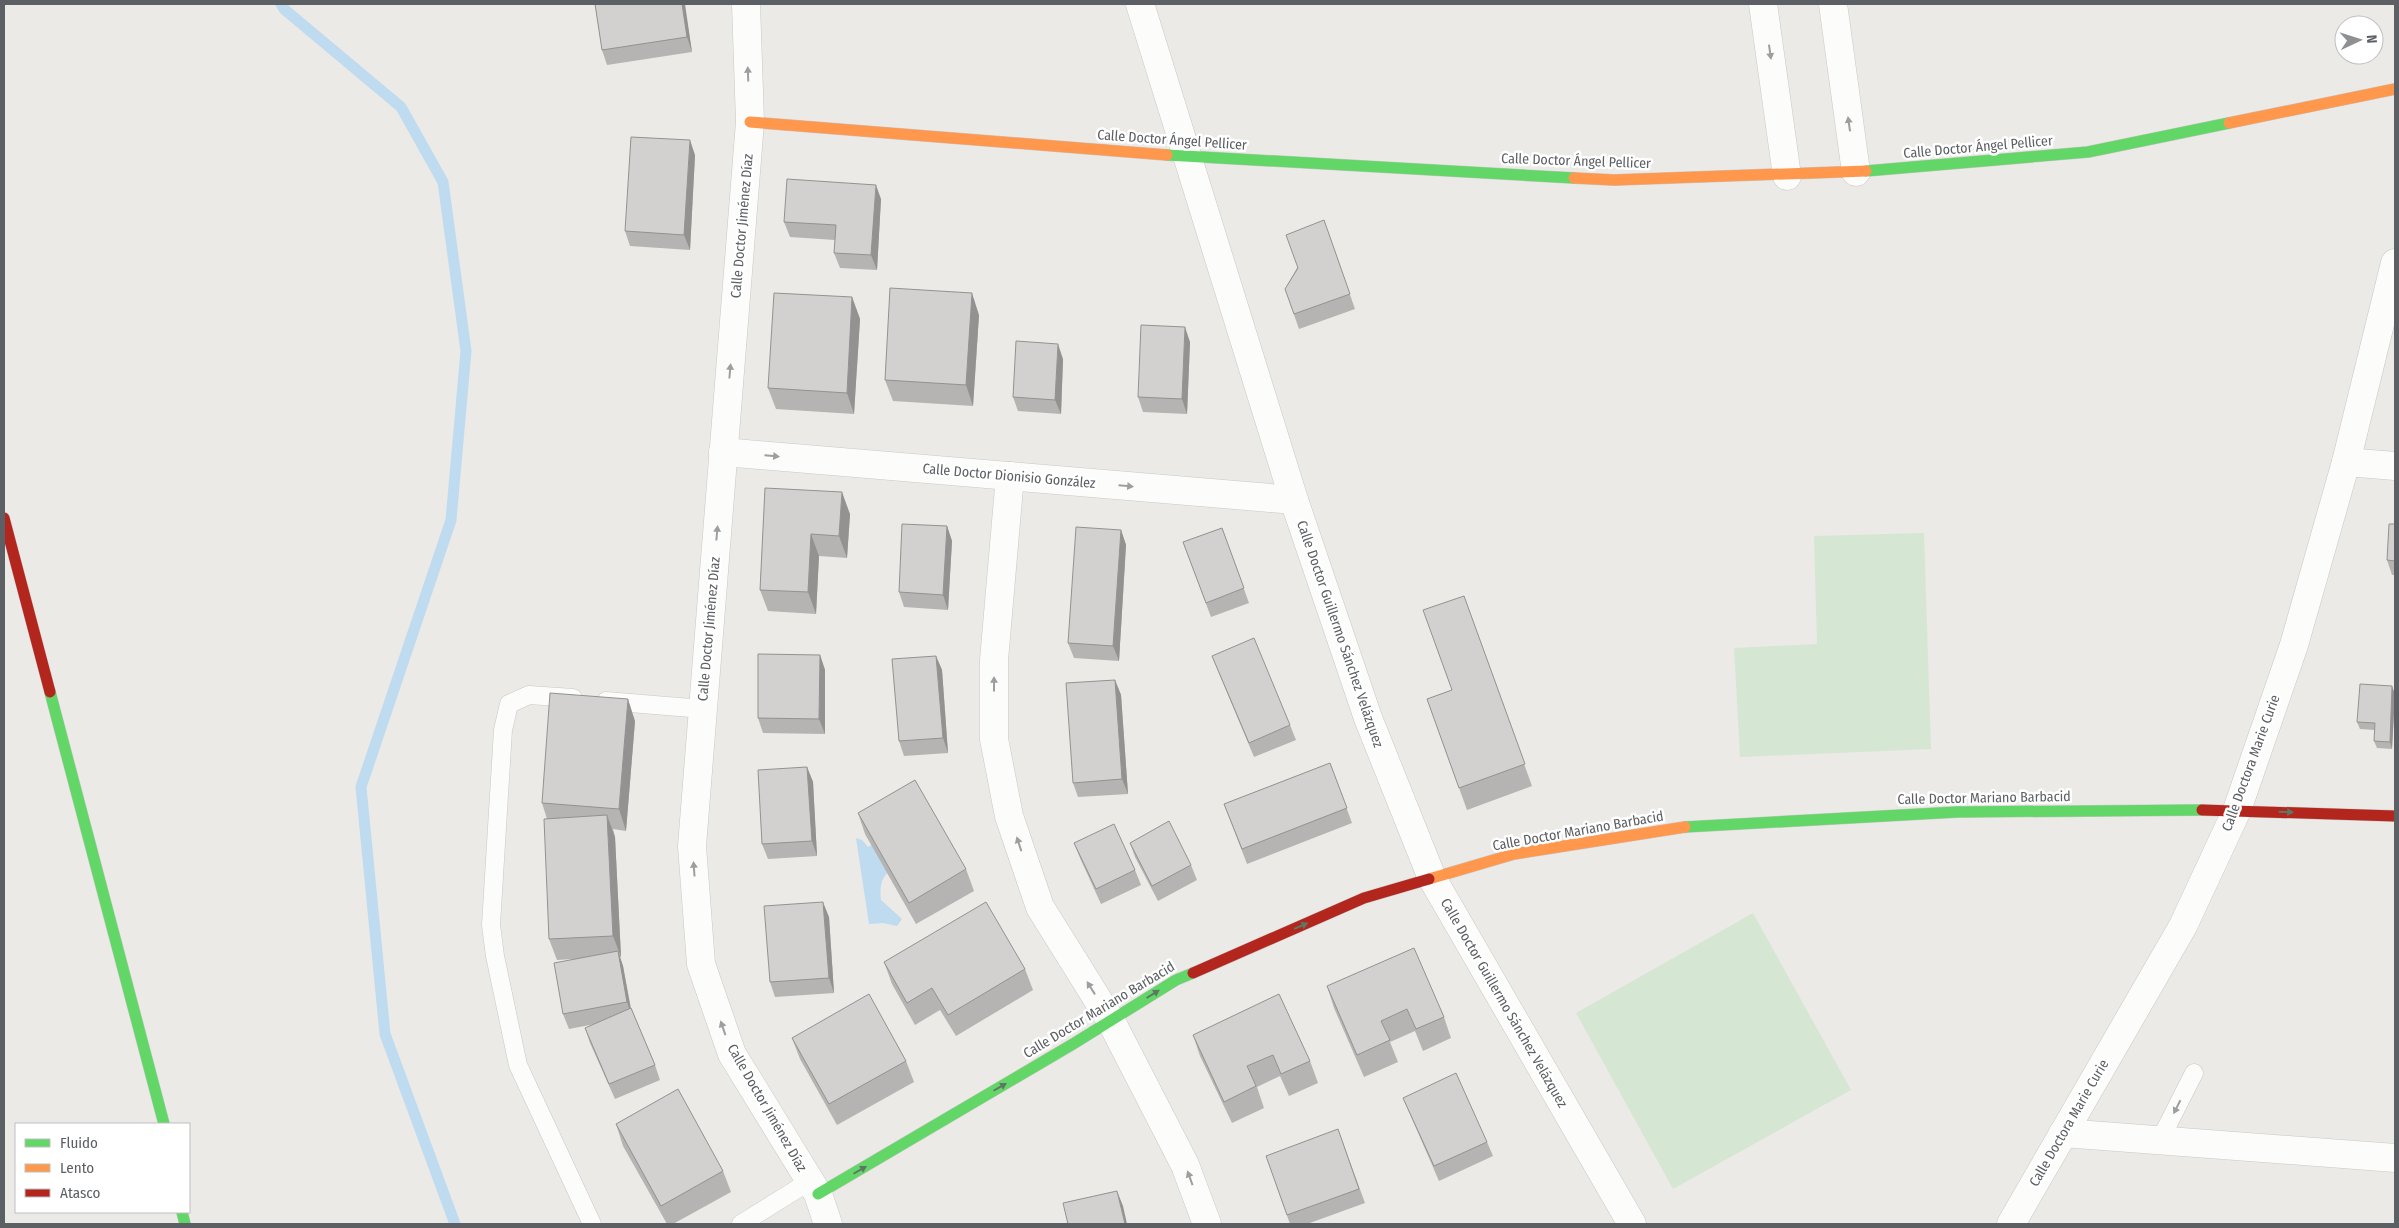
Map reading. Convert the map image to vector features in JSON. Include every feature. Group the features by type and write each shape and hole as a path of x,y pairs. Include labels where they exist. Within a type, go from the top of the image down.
{"main road":[{"name":"Calle Doctor Ángel Pellicer","path":"750,122 1189,157 1614,180 1787,176 1856,172 2088,152 2395,89"},
{"path":"4,518 164,1123"},
{"name":"Calle Doctor Mariano Barbacid","path":"814,1188 1111,1020 1176,980 1364,898 1514,854 1688,827 1958,812 2237,810 2395,816"}],"street":[{"name":"Calle Doctor Jiménez Díaz","path":"746,4 750,122 692,846 701,964 732,1054 814,1188 826,1223"},
{"name":"Calle Doctor Guillermo Sánchez Velázquez","path":"1140,4 1294,500 1368,718 1432,878 1632,1224"},
{"path":"1763,4 1787,176"},
{"path":"1833,4 1856,172"},
{"name":"Calle Doctora Marie Curie","path":"2011,1224 2183,926 2237,810 2294,645 2346,462 2395,262"},
{"name":"Calle Doctor Dionisio González","path":"723,452 1294,500"},
{"path":"2346,462 2395,466"},
{"path":"1010,476 994,660 994,739 1010,816 1040,907 1111,1020 1185,1165 1207,1224"},
{"path":"2063,1133 2395,1158"}],"lane":[{"path":"592,1224 518,1065 496,956 491,925 505,722 508,704 529,695 703,709"},
{"path":"2160,1140 2194,1073"},
{"path":"741,1224 814,1188"}],"green space":[{"path":"1924,533 1931,749 1740,757 1734,648 1817,644 1814,536"},
{"path":"1753,913 1851,1090 1673,1189 1576,1013"}],"water":[{"path":"893,833 900,862 890,870 882,882 881,900 902,919 897,926 883,923 869,924 856,838 862,840 868,847"}],"building":[{"path":"595,4 682,4 687,37 602,50"},
{"path":"631,137 690,140 684,235 625,231"},
{"path":"787,179 876,185 871,255 834,253 836,225 784,222"},
{"path":"1324,220 1350,294 1294,314 1285,289 1298,268 1286,235"},
{"path":"890,288 972,293 966,385 885,380"},
{"path":"774,293 852,297 847,393 768,388"},
{"path":"1141,325 1185,327 1182,399 1138,397"},
{"path":"1016,341 1058,344 1055,400 1013,397"},
{"path":"765,488 842,492 839,536 811,534 808,592 760,590"},
{"path":"902,524 947,526 943,595 899,592"},
{"path":"2389,524 2395,524 2395,561 2387,560"},
{"path":"1076,527 1121,530 1113,646 1068,643"},
{"path":"1222,528 1244,588 1206,603 1183,542"},
{"path":"1464,596 1525,764 1459,788 1427,699 1452,690 1423,610"},
{"path":"1254,638 1290,725 1249,743 1212,656"},
{"path":"758,654 820,655 819,719 758,718"},
{"path":"936,656 943,738 899,741 892,659"},
{"path":"1115,680 1122,779 1073,783 1066,683"},
{"path":"2360,684 2392,686 2390,742 2374,741 2375,723 2357,722"},
{"path":"550,693 628,699 619,809 542,803"},
{"path":"1330,763 1347,808 1242,849 1224,804"},
{"path":"807,767 812,841 762,844 758,770"},
{"path":"915,780 966,869 909,903 858,813"},
{"path":"607,815 613,936 549,939 544,819"},
{"path":"1169,821 1191,865 1152,886 1130,843"},
{"path":"1114,824 1135,870 1096,889 1074,843"},
{"path":"823,902 829,978 770,982 764,906"},
{"path":"986,902 1025,969 948,1015 932,988 907,1003 884,962"},
{"path":"1414,948 1444,1017 1416,1029 1407,1009 1381,1021 1390,1040 1357,1055 1327,986"},
{"path":"618,951 627,1002 563,1014 554,963"},
{"path":"869,994 906,1061 829,1104 792,1038"},
{"path":"1279,994 1310,1061 1281,1074 1273,1055 1247,1066 1256,1086 1224,1102 1193,1035"},
{"path":"631,1008 655,1065 609,1084 585,1028"},
{"path":"1456,1073 1487,1142 1434,1166 1403,1098"},
{"path":"678,1089 723,1171 661,1206 616,1124"},
{"path":"1338,1129 1359,1189 1287,1215 1266,1156"},
{"path":"1117,1191 1125,1224 1068,1224 1063,1203"}],"waterway":[{"path":"281,4 284,9 401,107 443,182 466,351 451,520 361,787 385,1034 455,1224"}],"traffic: fast":[{"path":"1866,171 2088,152 2229,123"},
{"path":"1167,155 1574,178"},
{"path":"50,692 164,1123"},
{"path":"1685,827 1957,812 2202,810"},
{"path":"818,1194 1073,1044 1176,980 1193,973"},
{"path":"182,1213 185,1224"}],"traffic: slow":[{"path":"2229,123 2395,89"},
{"path":"750,122 1167,155"},
{"path":"1574,178 1614,180 1866,171"},
{"path":"1429,879 1514,854 1685,827"}],"traffic: jam":[{"path":"4,518 50,692"},
{"path":"2202,810 2395,816"},
{"path":"1193,973 1364,898 1429,879"}]}
